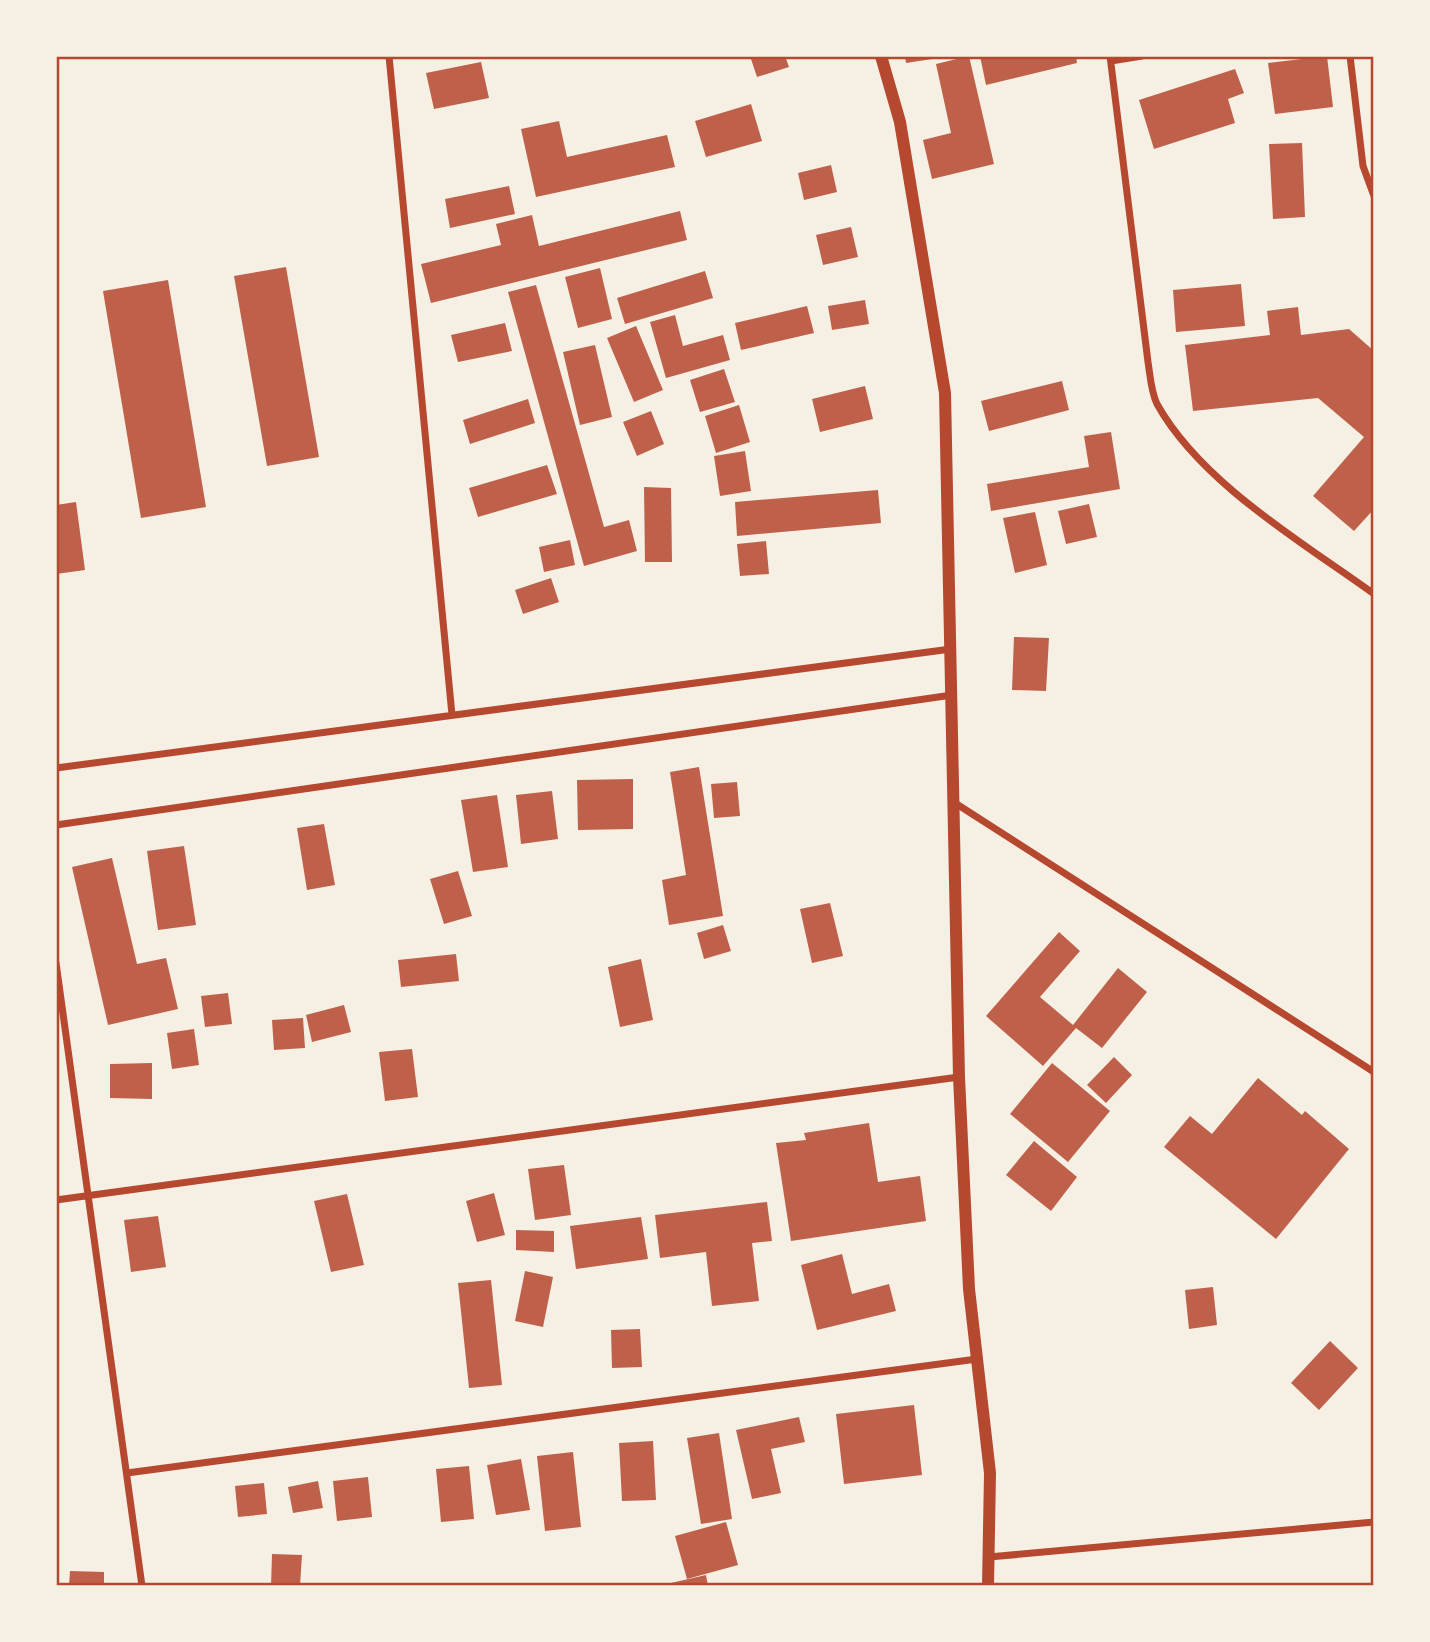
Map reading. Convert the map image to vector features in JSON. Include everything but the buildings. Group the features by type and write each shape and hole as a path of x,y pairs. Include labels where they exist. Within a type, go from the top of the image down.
{"street":[{"path":"389,56 452,715"},
{"path":"881,56 900,122 945,393 959,1077 969,1289 990,1473 988,1586"},
{"path":"1142,56 1111,59 1147,362 1156,402 1191,451 1241,498 1374,594"},
{"path":"1350,56 1363,166 1374,196"},
{"path":"56,768 951,649"},
{"path":"56,825 952,695"},
{"path":"955,803 1374,1072"},
{"path":"56,963 142,1586"},
{"path":"56,1200 959,1077"},
{"path":"127,1473 977,1359"},
{"path":"989,1557 1374,1522"}]}
